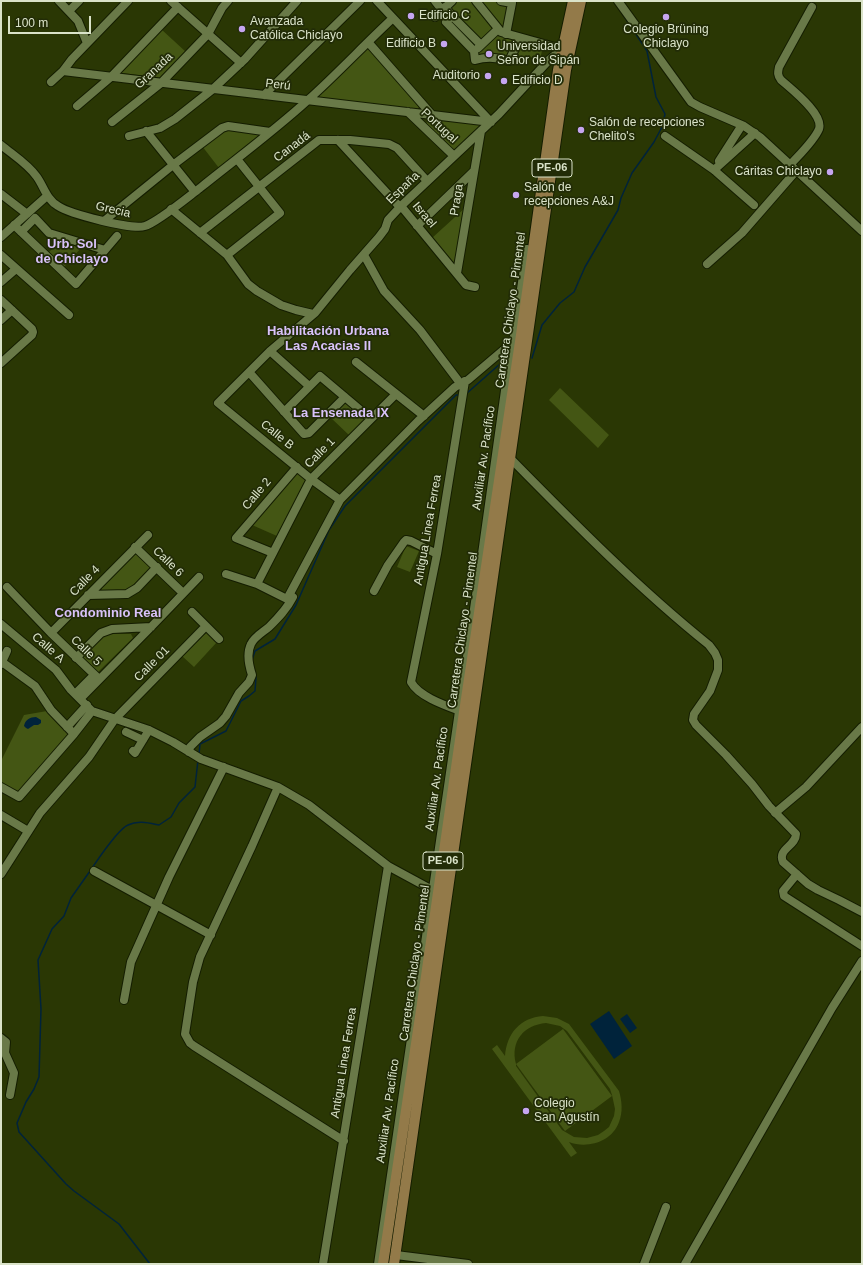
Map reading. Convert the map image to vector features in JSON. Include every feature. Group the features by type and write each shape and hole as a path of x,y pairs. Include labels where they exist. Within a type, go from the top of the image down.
{"main road":[{"name":"Carretera Chiclayo - Pimentel","path":"384,1264 429,990 435,892 461,711 506,458 517,339 540,199 558,70 573,1"},
{"name":"Carretera Chiclayo - Pimentel","path":"395,1259 429,990 506,458 566,70 580,1"},
{"path":"527,249 540,199"}],"street":[{"path":"59,1 78,20 87,44"},
{"path":"69,11 79,1"},
{"path":"51,82 128,1"},
{"path":"171,1 241,63"},
{"name":"Granada","path":"112,122 161,83 208,34 222,8 228,1"},
{"path":"129,136 160,128 175,119 213,89 241,63 297,1"},
{"path":"264,95 360,1"},
{"path":"377,1 490,122"},
{"path":"435,1 481,45"},
{"path":"435,17 452,1"},
{"path":"476,1 501,32 562,49"},
{"path":"501,1 512,3 506,34"},
{"path":"620,3 691,102 742,125 755,133 862,231"},
{"path":"707,264 742,233 793,168 816,136 820,127 813,110 778,76 779,67 812,6"},
{"path":"77,106 111,77 178,7"},
{"path":"452,16 446,22 474,51 475,60 491,57 509,61 520,38"},
{"name":"Grecia","path":"1,145 32,172 51,202 58,207 122,226 140,227 151,223 195,192 270,132 308,100 393,18"},
{"path":"474,51 498,29"},
{"path":"462,38 469,32"},
{"path":"368,42 432,115"},
{"name":"España","path":"218,402 270,351 313,314 379,237 385,229 388,220 401,206 490,122 550,59 562,49"},
{"name":"Perú","path":"63,71 490,122"},
{"name":"Portugal","path":"408,112 454,156"},
{"path":"714,170 742,125"},
{"path":"104,221 173,165 222,128 228,126 270,132"},
{"path":"146,131 195,192"},
{"name":"Praga","path":"458,274 480,131"},
{"path":"714,170 755,133"},
{"path":"665,136 714,170 754,205"},
{"name":"Canadá","path":"200,233 319,140 389,144 397,148 427,181"},
{"name":"Israel","path":"338,140 397,204 401,206 466,285 475,287"},
{"path":"227,255 280,213 237,159"},
{"path":"417,226 474,171"},
{"path":"1,194 26,214"},
{"path":"1,237 47,196"},
{"path":"171,209 227,255 248,284 257,291 281,304 313,314"},
{"path":"21,232 35,218 49,233 105,250"},
{"path":"14,225 76,284 117,236"},
{"name":"Auxiliar Av. Pacífico","path":"461,711 510,355 517,339 527,249"},
{"path":"1,255 69,315"},
{"path":"364,255 384,291 420,330 463,382"},
{"path":"1,282 16,269"},
{"path":"1,300 32,329 33,332 32,335 1,363"},
{"path":"1,320 12,310"},
{"path":"226,574 257,584 287,599 340,500 455,386 468,380 517,339"},
{"path":"270,351 309,386"},
{"path":"356,362 395,395 424,416"},
{"path":"249,372 304,434 307,434 345,397"},
{"path":"284,412 320,376 371,419"},
{"name":"Antigua Linea Ferrea","path":"461,711 418,691 411,682 437,554 463,382"},
{"name":"Calle 1","path":"257,584 311,479 395,395"},
{"name":"Calle B","path":"218,402 311,479 340,500"},
{"path":"506,458 672,615 709,645 718,660 718,670 710,691 694,714 694,723 726,755 775,813 796,834 796,838 782,854 783,862 818,890 862,912"},
{"name":"Calle 2","path":"273,553 236,538 297,467"},
{"name":"Calle 4","path":"51,633 148,535"},
{"path":"374,591 388,565 406,540 437,554"},
{"name":"Calle 6","path":"136,547 183,593"},
{"path":"88,595 127,594 137,588 157,568"},
{"path":"77,696 151,627 199,577"},
{"name":"Calle 5","path":"7,587 96,677"},
{"path":"194,755 190,747 200,737 220,723 226,716 239,692 249,682 252,675 249,665 251,644 255,638 270,626 289,606 293,598"},
{"path":"192,612 220,639"},
{"name":"Calle A","path":"1,624 56,670 89,708"},
{"name":"Calle 01","path":"1,874 43,809 89,757 115,719 206,626"},
{"path":"76,658 101,633 112,629 151,627"},
{"path":"7,651 2,663 34,686 51,710 74,734"},
{"path":"89,708 115,719 149,730 194,755 224,768 278,787 309,805 388,866 435,892"},
{"path":"67,727 89,708"},
{"path":"1,787 18,797 74,734 89,708"},
{"path":"775,813 806,787 862,727"},
{"path":"133,751 135,753 149,730"},
{"path":"126,732 143,740"},
{"path":"124,1000 131,962 169,877 224,768"},
{"path":"278,787 200,957 193,982 185,1034 187,1039 194,1046 344,1141"},
{"path":"1,815 28,831"},
{"name":"Antigua Linea Ferrea","path":"323,1264 388,866"},
{"path":"94,871 211,935"},
{"path":"797,874 783,891 784,896 862,946"},
{"name":"Auxiliar Av. Pacífico","path":"378,1264 435,892"},
{"path":"685,1264 828,1015 862,961"},
{"path":"1,1038 6,1042 5,1053 14,1072 10,1095"},
{"path":"644,1264 666,1207"},
{"path":"395,1259 468,1264"}],"green space":[{"path":"455,1 499,1 510,5 506,29 498,27 472,52 443,24 454,14 448,7"},
{"path":"161,29 186,52 161,78 122,73 120,70"},
{"path":"499,29 544,43 540,59 527,57 511,60 476,57 474,54"},
{"path":"369,48 420,104 418,109 319,98 318,94 365,49"},
{"path":"429,117 479,124 480,127 456,151 453,151 426,125"},
{"path":"223,129 258,133 259,136 219,168 202,146"},
{"path":"466,207 458,260 451,263 432,238"},
{"path":"59,242 81,248 64,267 49,252"},
{"path":"560,388 609,435 598,448 549,400"},
{"path":"345,402 366,419 350,436 330,417"},
{"path":"298,472 306,479 277,536 252,525"},
{"path":"406,546 419,551 410,572 397,567"},
{"path":"135,552 151,566 150,569 129,589 103,591 101,589 102,586"},
{"path":"206,633 208,633 217,642 194,667 182,656"},
{"path":"131,634 133,638 98,672 83,658 105,635"},
{"path":"47,711 68,732 69,735 19,793 1,783 1,761 24,715"},
{"path":"543,1016 557,1018 569,1024 619,1091 622,1106 616,1129 605,1139 591,1144 583,1145 569,1142 577,1153 571,1157 492,1049 497,1045 505,1056 509,1040 516,1028 521,1023 535,1017","holes":["546,1023 560,1026 567,1031 610,1089 615,1109 614,1116 609,1127 598,1135 587,1138 574,1137 562,1130 516,1066 515,1056 517,1041 520,1036 531,1027"]},
{"path":"563,1029 612,1096 565,1131 516,1064"}],"water":[{"path":"36,717 41,720 41,723 28,729 24,726 28,719"},
{"path":"609,1011 632,1046 614,1059 590,1024"},
{"path":"627,1014 637,1028 630,1033 620,1019"}],"waterway":[{"path":"532,358 542,325 560,303 574,292 585,267 618,210 621,198 632,173 654,142 662,127 665,114 656,97 647,51 620,10"},
{"path":"466,394 501,363"},
{"path":"252,660 255,651 275,639 296,605 329,530 345,506 456,395 459,395"},
{"path":"199,754 200,744 226,731 241,701 255,691 255,675"},
{"path":"92,868 119,832 128,825 140,822 159,825 171,817 179,803 195,787 198,760"},
{"path":"90,871 71,898 64,916 52,929 38,960 41,1009 39,1077 17,1123 19,1132 66,1184 119,1224 150,1264"}],"place":[{"name":"Edificio C","path":"411,16"},
{"name":"Colegio Brüning Chiclayo","path":"666,17"},
{"name":"Avanzada Católica Chiclayo","path":"242,29"},
{"name":"Edificio B","path":"444,44"},
{"name":"Universidad Señor de Sipán","path":"489,54"},
{"name":"Auditorio","path":"488,76"},
{"name":"Edificio D","path":"504,81"},
{"name":"Salón de recepciones Chelito's","path":"581,130"},
{"name":"Cáritas Chiclayo","path":"830,172"},
{"name":"Salón de recepciones A&J","path":"516,195"},
{"name":"Colegio San Agustín","path":"526,1111"}],"district":[{"name":"Urb. Sol de Chiclayo","path":"72,252"},
{"name":"Habilitación Urbana Las Acacias II","path":"328,338"},
{"name":"La Ensenada IX","path":"341,413"},
{"name":"Condominio Real","path":"108,613"}]}
